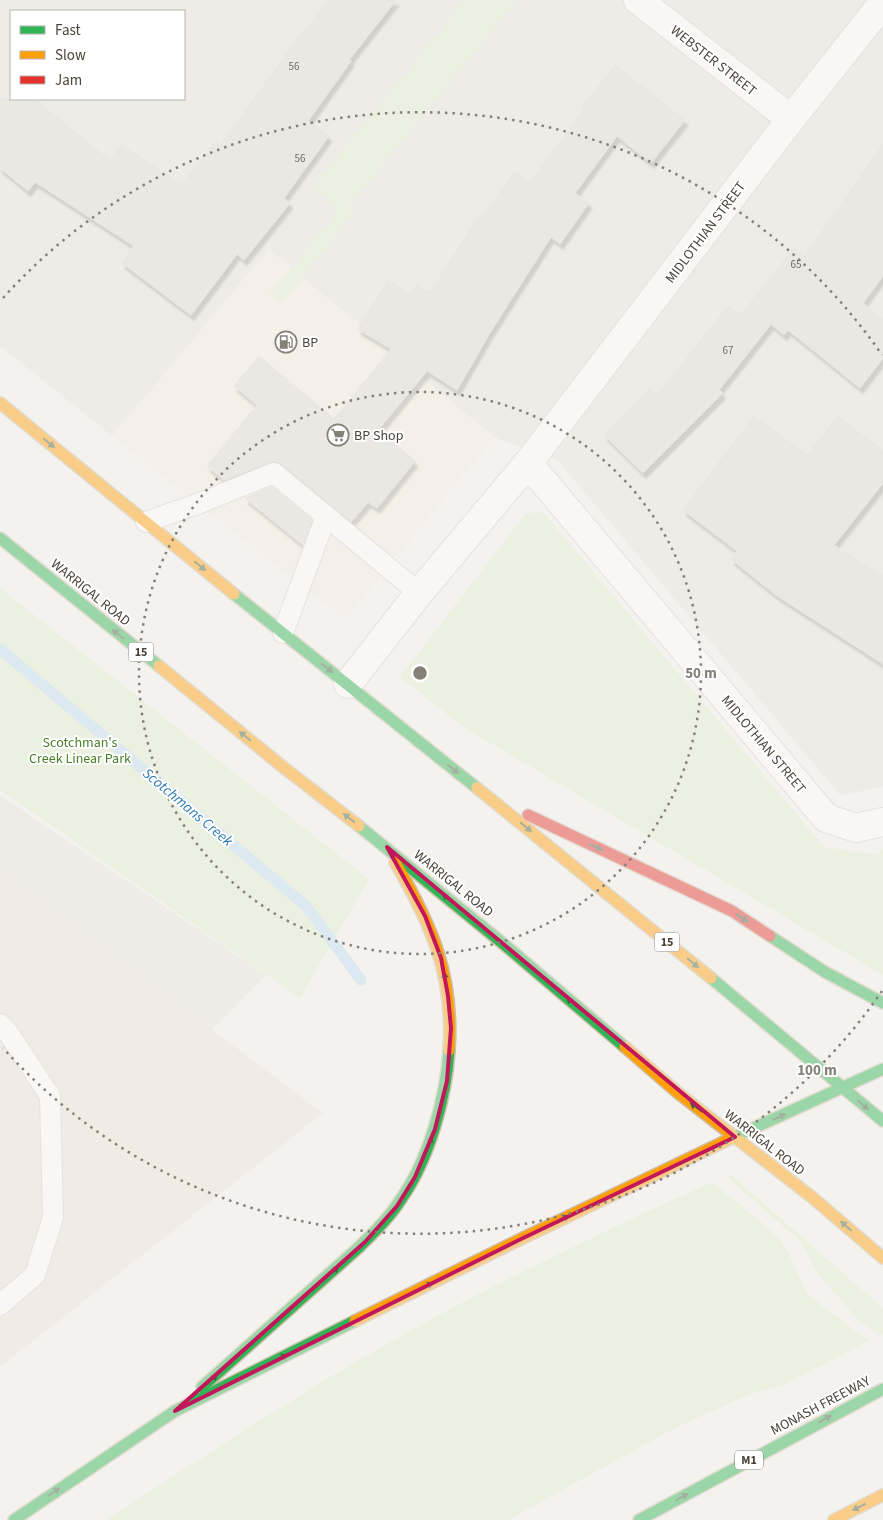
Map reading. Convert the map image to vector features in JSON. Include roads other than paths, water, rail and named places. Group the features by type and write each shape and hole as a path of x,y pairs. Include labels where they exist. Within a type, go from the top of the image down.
{"highway":[{"name":"15","path":"0,403 283,633 488,796 768,1024 883,1122"},
{"name":"WARRIGAL ROAD","path":"0,538 283,767 387,848 505,945 677,1092 813,1198 883,1258"},
{"path":"488,796 732,911 825,972 883,1003"},
{"path":"175,1411 365,1242 397,1206 415,1176 435,1129 447,1081 451,1028 448,996 441,958 425,916 387,848"},
{"path":"14,1520 175,1411 519,1240 883,1069"},
{"name":"MONASH FREEWAY","path":"639,1520 883,1388"},
{"path":"834,1520 883,1495"}],"street":[{"name":"WEBSTER STREET","path":"638,0 791,120"},
{"name":"MIDLOTHIAN STREET","path":"348,684 419,593 528,462 883,3"},
{"name":"MIDLOTHIAN STREET","path":"528,462 826,818 856,828 883,822"}],"lane":[{"path":"146,522 200,503 274,473 419,593"},
{"path":"283,633 326,516"},
{"path":"0,1024 7,1031 50,1096 54,1217 35,1275 0,1305"}],"waterway":[{"name":"Scotchmans Creek","path":"0,649 307,907 361,980"}],"place":[{"name":"BP","path":"286,342"},
{"name":"BP Shop","path":"338,435"}],"park label":[{"name":"Scotchman's Creek Linear Park","path":"80,750"}]}
